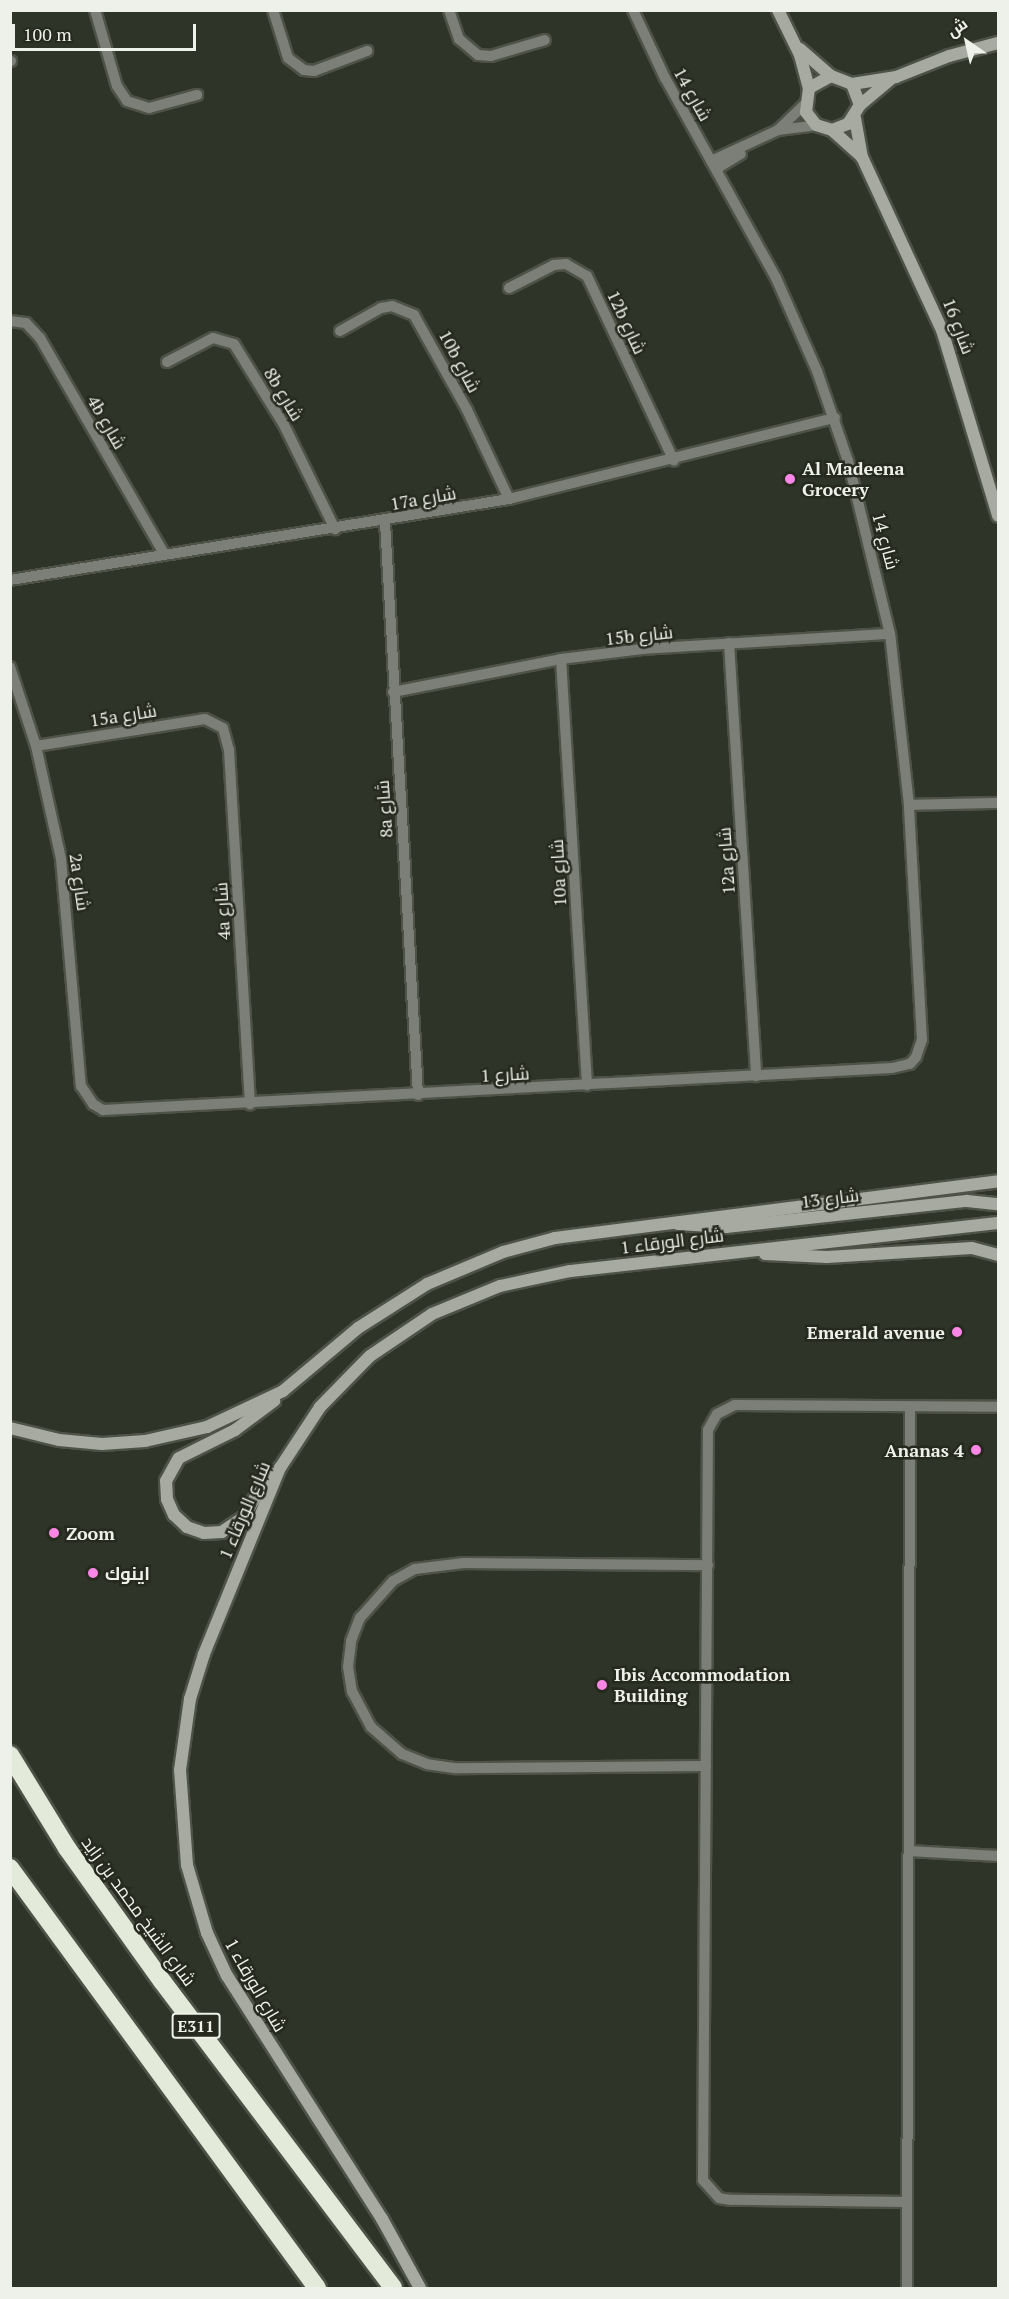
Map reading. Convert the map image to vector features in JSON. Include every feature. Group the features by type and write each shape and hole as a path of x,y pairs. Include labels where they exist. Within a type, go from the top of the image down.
{"highway":[{"name":"شارع الشيخ محمد بن زايد","path":"10,1755 67,1848 162,1981 393,2289"},
{"path":"10,1868 317,2289"}],"street":[{"path":"95,10 117,86 127,101 149,108 197,95"},
{"path":"273,10 288,58 304,70 314,71 367,51"},
{"path":"449,10 459,39 478,55 491,56 545,40"},
{"name":"شارع 14","path":"633,10 713,165 776,278 835,418 882,589 890,634 909,805 922,1040 916,1057"},
{"path":"713,165 778,130 805,104 809,88 796,44 778,10"},
{"path":"796,44 831,76 852,84 896,76 949,56 999,44"},
{"path":"809,88 831,76"},
{"path":"778,130 816,125 832,130 855,118 860,105 896,76"},
{"path":"852,84 860,105"},
{"path":"805,104 816,125"},
{"name":"شارع 16","path":"855,118 862,157 942,330 999,516"},
{"name":"شارع 16","path":"832,130 862,157"},
{"name":"12b شارع","path":"509,288 554,265 566,264 587,276 674,461"},
{"name":"10b شارع","path":"340,331 381,308 393,306 414,315 467,410 509,500"},
{"name":"4b شارع","path":"10,321 26,323 40,338 164,554"},
{"name":"8b شارع","path":"167,362 213,338 234,344 284,426 335,529"},
{"name":"17a شارع","path":"10,580 164,554 385,522 509,500 674,461 835,418"},
{"name":"8a شارع","path":"385,522 418,1095"},
{"name":"15b شارع","path":"393,692 561,659 729,644 890,634"},
{"name":"12a شارع","path":"729,644 756,1076"},
{"name":"10a شارع","path":"561,659 587,1085"},
{"name":"2a شارع","path":"10,668 36,746 52,813 69,916 81,1086 93,1104"},
{"name":"15a شارع","path":"36,746 205,719 215,721"},
{"name":"4a شارع","path":"215,721 223,728 229,750 250,1104"},
{"path":"909,805 981,801 999,797"},
{"path":"981,801 999,803"},
{"name":"شارع 1","path":"93,1104 114,1112 756,1076 892,1068 910,1064 916,1057"},
{"path":"968,1184 999,1173"},
{"name":"شارع الورقاء 1","path":"10,1428 80,1443 145,1441 207,1427 283,1390 381,1312 452,1272 555,1238 665,1221 999,1181"},
{"name":"شارع 13","path":"665,1221 726,1227 966,1201 999,1204"},
{"name":"شارع الورقاء 1","path":"420,2289 382,2219 227,1976 199,1911 183,1841 181,1758 197,1676 269,1490 307,1425 353,1372 389,1341 432,1314 477,1294 559,1272 999,1223"},
{"path":"747,1250 827,1257 972,1248 999,1255"},
{"path":"283,1390 246,1424 179,1458 169,1473 166,1490 174,1515 187,1527 204,1533 222,1532 238,1524 278,1459 307,1425"},
{"path":"907,2202 732,2200 714,2195 703,2180 708,1430 726,1407 999,1407"},
{"path":"907,2289 910,1407"},
{"path":"706,1766 454,1768 427,1764 402,1754 367,1722 352,1692 348,1667 351,1641 360,1618 393,1581 415,1569 439,1563 708,1565"},
{"path":"909,1851 996,1854"}],"place":[{"name":"Al Madeena Grocery","path":"790,479"},
{"name":"Emerald avenue","path":"957,1332"},
{"name":"Ananas 4","path":"976,1450"},
{"name":"Zoom","path":"54,1533"},
{"name":"اينوك","path":"93,1573"},
{"name":"Ibis Accommodation Building","path":"602,1685"}]}
